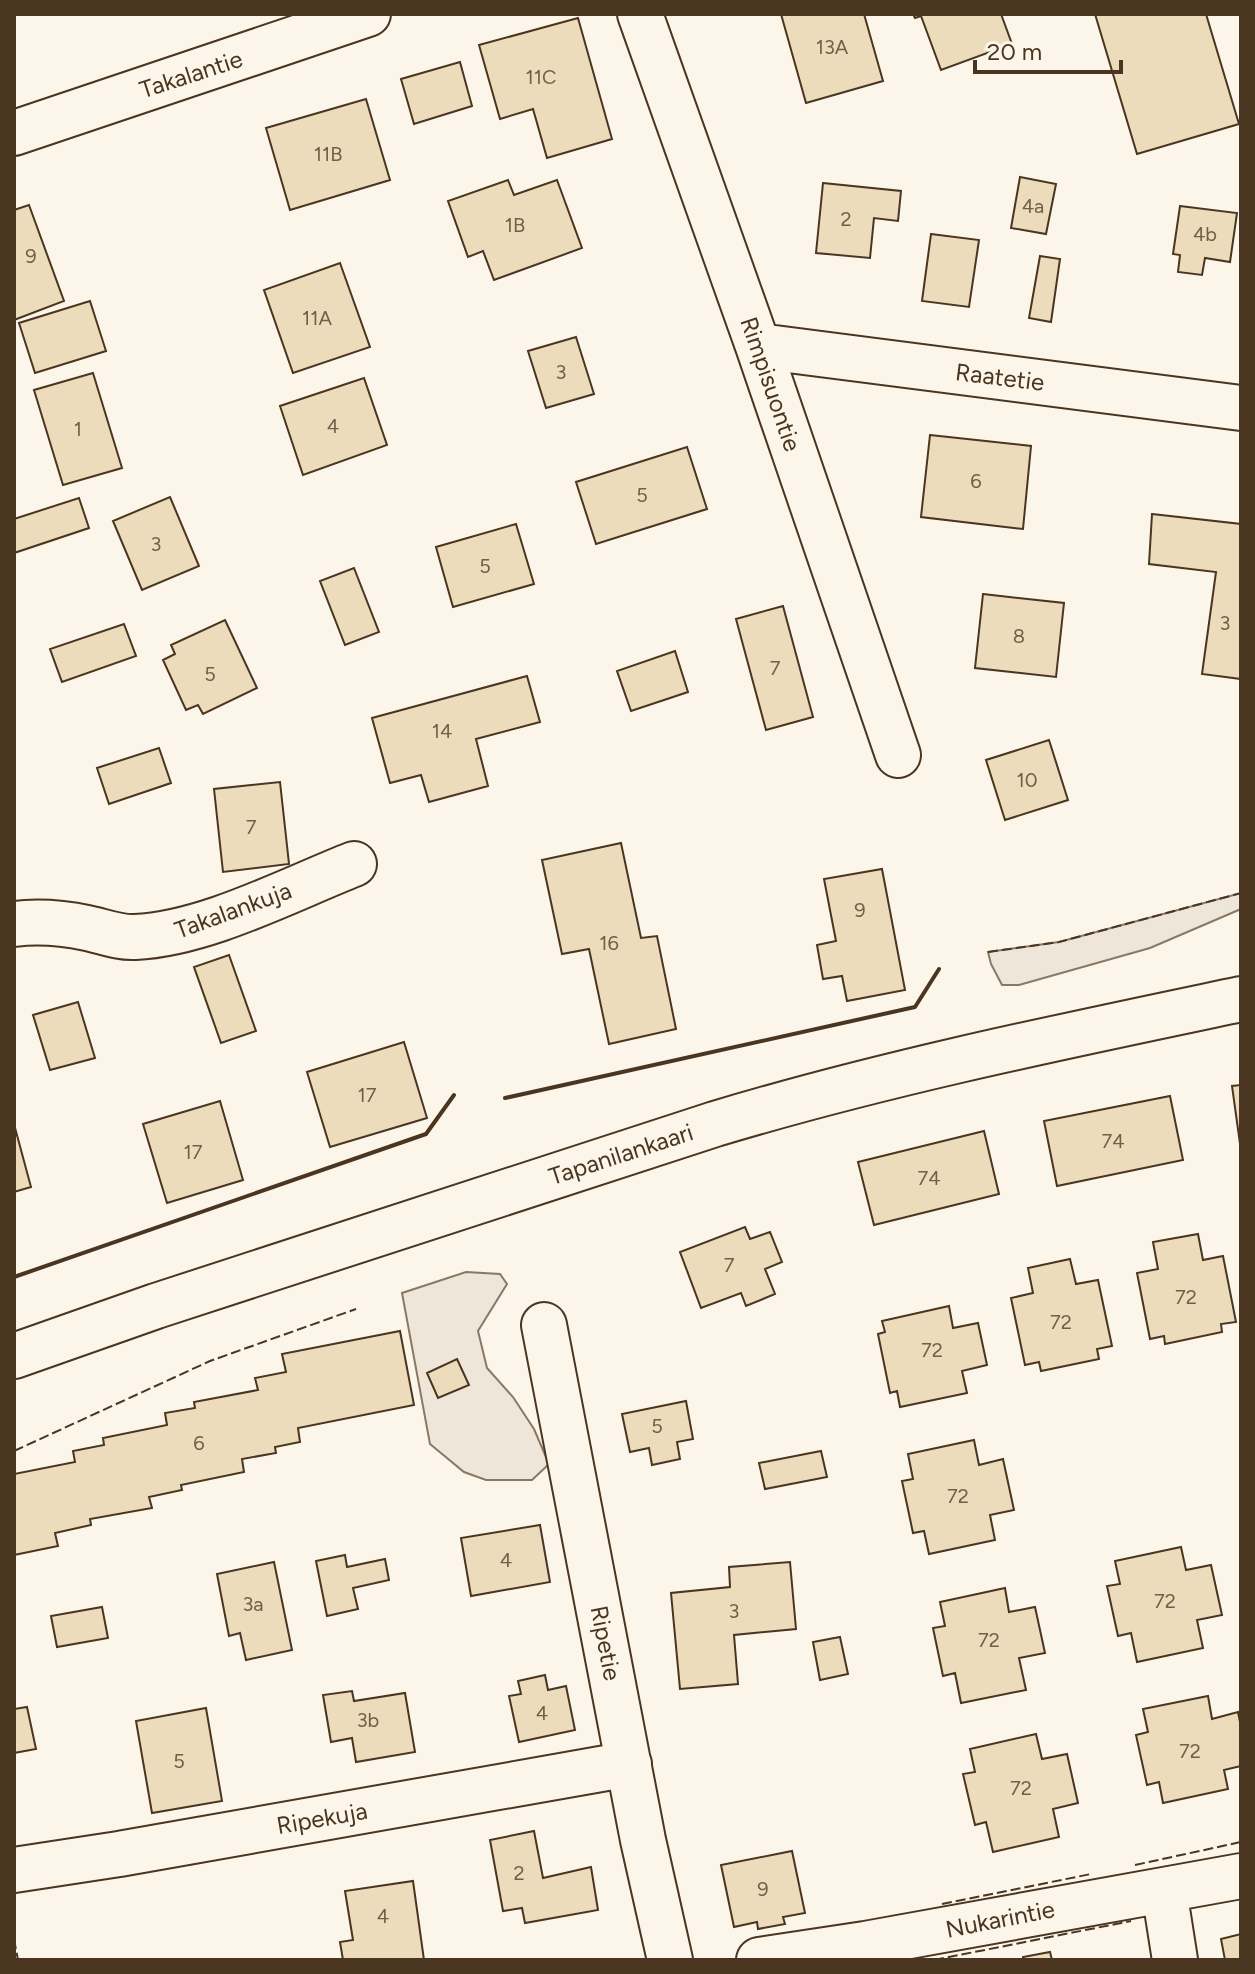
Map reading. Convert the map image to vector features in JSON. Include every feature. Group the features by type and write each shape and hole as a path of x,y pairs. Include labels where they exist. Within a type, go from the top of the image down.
{"street":[{"name":"Takalantie","path":"14,133 368,14"},
{"name":"Rimpisuontie","path":"640,14 898,755"},
{"name":"Raatetie","path":"758,346 1241,408"},
{"name":"Takalankuja","path":"14,924 74,925 130,938 164,935 197,927 354,864"},
{"name":"Tapanilankaari","path":"14,1356 170,1301 804,1097 912,1070 1241,999"},
{"name":"Ripetie","path":"544,1325 670,1960"},
{"name":"Ripekuja","path":"14,1870 150,1849 629,1764"},
{"name":"Nukarintie","path":"759,1960 865,1944 1241,1876"},
{"path":"1164,1890 1175,1960"}],"shaded area":[{"path":"1241,893 1241,909 1150,948 1019,985 1002,985 991,964 988,952 1059,942"},
{"path":"466,1272 500,1274 507,1284 478,1331 487,1368 513,1397 534,1429 549,1464 532,1480 486,1480 464,1472 430,1444 402,1293"}],"building":[{"path":"781,14 864,14 883,81 806,103"},
{"path":"913,14 1001,14 1012,44 941,70 921,16 915,18"},
{"path":"1095,14 1206,14 1239,124 1137,154"},
{"path":"578,18 612,139 547,158 533,109 500,119 479,45"},
{"path":"460,62 472,106 414,124 401,79"},
{"path":"366,99 390,180 290,210 266,128"},
{"path":"1020,177 1056,184 1046,234 1011,228"},
{"path":"508,180 514,195 557,180 582,248 494,280 483,251 468,257 448,201"},
{"path":"823,183 901,191 898,221 874,218 870,258 816,253"},
{"path":"29,205 64,301 14,320 14,210"},
{"path":"1180,206 1237,213 1230,262 1205,258 1202,275 1178,272 1180,255 1173,254"},
{"path":"931,234 979,240 969,307 922,301"},
{"path":"1040,256 1060,259 1051,322 1029,318"},
{"path":"340,263 370,347 293,373 264,290"},
{"path":"90,301 106,351 35,373 19,323"},
{"path":"576,337 594,394 546,408 528,351"},
{"path":"93,373 122,468 63,485 34,390"},
{"path":"364,378 387,445 303,475 280,406"},
{"path":"930,435 1031,446 1023,529 921,517"},
{"path":"687,447 707,509 596,544 576,482"},
{"path":"170,497 199,566 142,590 113,521"},
{"path":"79,498 89,528 14,553 14,519"},
{"path":"1152,514 1241,524 1241,679 1202,674 1216,572 1149,564"},
{"path":"516,524 534,584 453,607 436,547"},
{"path":"354,568 379,632 345,645 320,581"},
{"path":"983,594 1064,603 1056,677 975,668"},
{"path":"783,606 813,717 766,730 736,619"},
{"path":"225,620 257,688 203,714 198,705 186,710 163,660 175,654 171,645"},
{"path":"124,624 136,656 62,682 50,649"},
{"path":"675,651 688,692 631,711 617,671"},
{"path":"527,676 540,722 476,739 488,786 429,802 421,775 390,783 372,718"},
{"path":"1049,740 1068,800 1005,820 986,760"},
{"path":"159,748 171,783 109,804 97,768"},
{"path":"280,782 289,864 223,872 214,789"},
{"path":"621,843 641,938 657,936 676,1029 609,1044 589,949 562,954 542,860"},
{"path":"882,869 905,990 847,1001 842,976 823,979 817,945 836,941 824,879"},
{"path":"229,955 256,1031 221,1043 194,967"},
{"path":"78,1002 95,1058 50,1070 33,1015"},
{"path":"404,1042 427,1118 330,1147 307,1072"},
{"path":"1241,1085 1241,1151 1232,1086"},
{"path":"1170,1096 1183,1160 1057,1186 1044,1121"},
{"path":"220,1101 243,1180 167,1203 143,1124"},
{"path":"14,1124 31,1187 14,1192"},
{"path":"984,1131 999,1194 874,1225 858,1162"},
{"path":"745,1227 750,1239 770,1232 782,1262 765,1269 775,1294 746,1306 741,1293 701,1308 680,1252"},
{"path":"1198,1234 1203,1260 1223,1256 1236,1322 1221,1324 1222,1332 1165,1344 1164,1336 1150,1339 1137,1273 1158,1269 1153,1242"},
{"path":"1070,1259 1076,1284 1098,1280 1112,1346 1097,1349 1099,1359 1041,1371 1039,1362 1025,1365 1011,1298 1033,1293 1028,1268"},
{"path":"949,1306 953,1328 978,1323 987,1365 962,1371 967,1393 900,1407 897,1391 890,1393 878,1334 885,1332 882,1321"},
{"path":"400,1331 414,1405 298,1428 300,1442 275,1447 276,1453 242,1459 244,1472 181,1485 182,1490 149,1497 152,1508 90,1519 91,1525 55,1533 58,1546 14,1555 14,1474 75,1462 73,1451 104,1445 103,1438 167,1425 165,1413 195,1408 194,1402 258,1390 255,1378 286,1372 282,1354"},
{"path":"457,1359 469,1385 438,1398 427,1373"},
{"path":"686,1401 693,1439 677,1442 680,1459 652,1465 649,1448 630,1452 622,1414"},
{"path":"974,1440 979,1465 1003,1459 1014,1510 990,1515 995,1540 929,1554 924,1531 913,1533 902,1481 913,1479 908,1454"},
{"path":"821,1451 827,1477 765,1489 759,1463"},
{"path":"540,1525 550,1582 471,1596 461,1538"},
{"path":"1181,1547 1186,1570 1211,1565 1222,1615 1197,1620 1203,1648 1137,1662 1131,1633 1118,1636 1107,1586 1120,1584 1115,1561"},
{"path":"345,1555 347,1567 385,1559 389,1580 353,1588 358,1609 327,1616 316,1561"},
{"path":"274,1562 292,1650 246,1660 240,1633 229,1636 217,1574"},
{"path":"790,1562 796,1629 734,1635 738,1684 680,1689 671,1593 730,1587 729,1567"},
{"path":"1005,1588 1009,1612 1035,1607 1045,1653 1019,1658 1026,1690 961,1703 955,1673 943,1676 933,1628 945,1626 940,1602"},
{"path":"102,1607 108,1638 57,1647 51,1616"},
{"path":"840,1637 848,1674 820,1680 813,1642"},
{"path":"545,1675 548,1690 566,1686 575,1730 519,1742 509,1696 521,1694 518,1681"},
{"path":"352,1691 354,1701 405,1693 415,1752 356,1762 352,1738 331,1742 323,1695"},
{"path":"1208,1696 1212,1719 1238,1712 1241,1766 1224,1770 1228,1789 1163,1803 1159,1782 1147,1785 1136,1735 1148,1732 1143,1709"},
{"path":"27,1707 36,1749 14,1753 14,1709"},
{"path":"206,1708 222,1801 152,1813 136,1721"},
{"path":"1036,1734 1042,1759 1067,1754 1078,1803 1053,1809 1059,1837 993,1852 986,1822 975,1825 963,1774 975,1772 970,1749"},
{"path":"534,1831 543,1878 591,1867 598,1910 525,1923 522,1908 503,1911 490,1840"},
{"path":"792,1851 805,1913 783,1917 785,1924 758,1929 757,1922 734,1927 721,1865"},
{"path":"413,1881 424,1960 343,1960 340,1942 353,1940 345,1891"},
{"path":"1241,1934 1241,1960 1225,1960 1221,1939"},
{"path":"1050,1952 1052,1960 1023,1960 1023,1957"}],"fence":[{"path":"988,952 1059,942 1241,893"},
{"path":"14,1451 210,1361 356,1309"},
{"path":"1135,1865 1241,1842"},
{"path":"942,1904 1091,1874"},
{"path":"934,1960 1131,1921"},
{"path":"14,1939 18,1960"}],"wall":[{"path":"505,1098 915,1007 939,969"},
{"path":"14,1277 426,1134 454,1095"}]}
